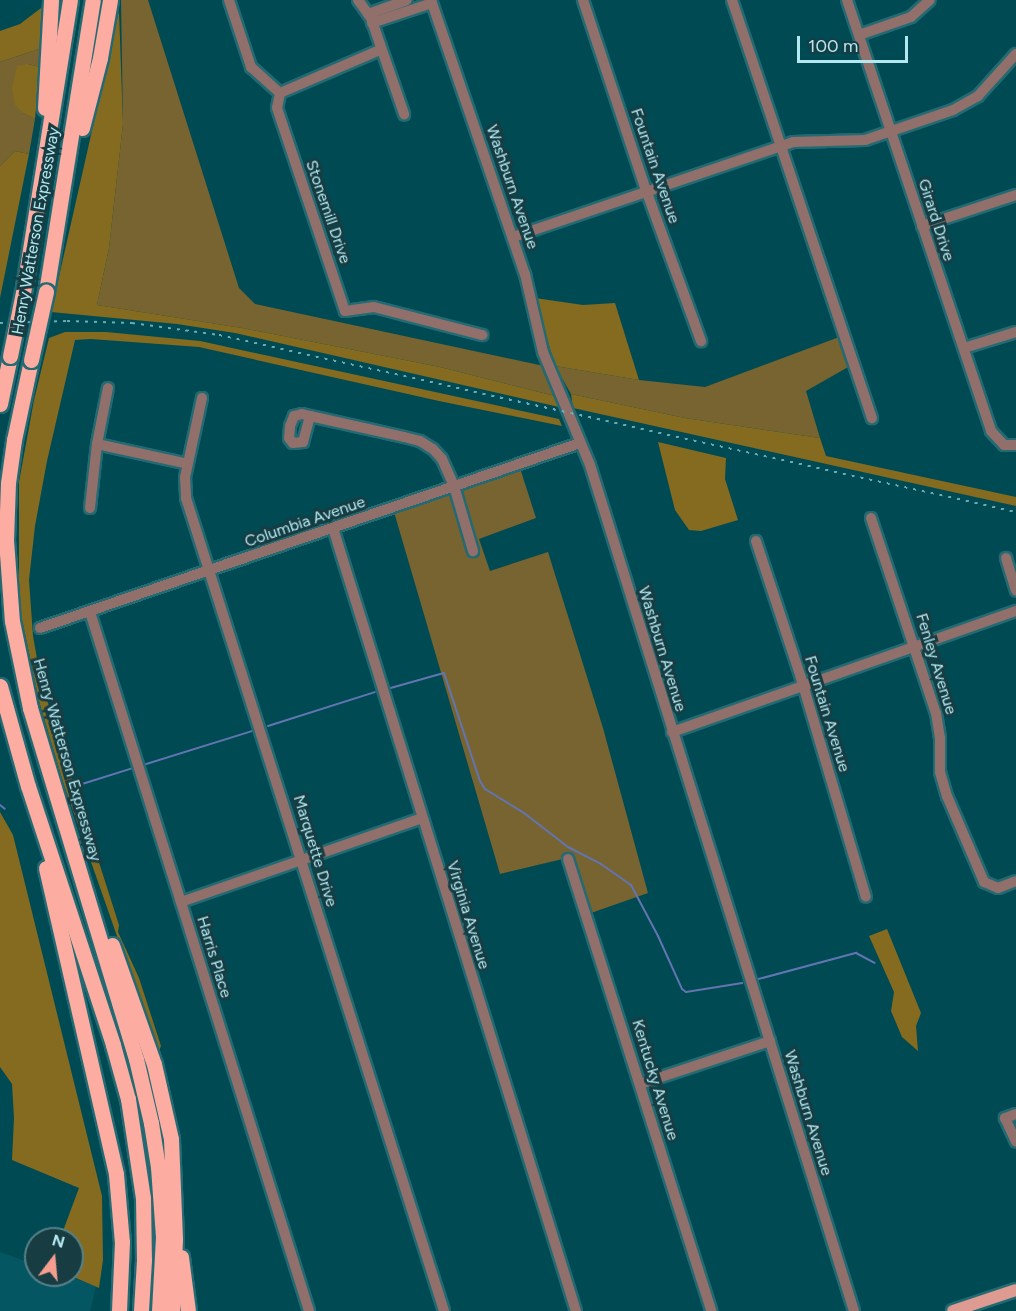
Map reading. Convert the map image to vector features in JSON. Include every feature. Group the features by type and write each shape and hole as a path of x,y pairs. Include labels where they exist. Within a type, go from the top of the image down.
{"highway":[{"path":"33,234 51,0"},
{"name":"Henry Watterson Expressway","path":"0,404 24,288 70,0"},
{"name":"Henry Watterson Expressway","path":"93,0 46,292 10,466 7,524 8,575 20,665 136,1059 151,1123 158,1167 162,1229 159,1311"},
{"path":"55,236 100,58 110,0"},
{"path":"0,686 28,786 113,1046 130,1109 139,1158 143,1207 141,1311"},
{"path":"28,786 116,1174 122,1242 119,1311"},
{"path":"57,792 142,1027 162,1092 171,1139 175,1239 172,1311"},
{"path":"175,1239 183,1262 188,1311"}],"main road":[{"path":"953,1311 1016,1290"}],"street":[{"path":"230,0 250,67 280,93 380,51"},
{"path":"358,0 370,18 404,114"},
{"path":"370,18 407,0"},
{"name":"Fountain Avenue","path":"583,0 646,190 701,341"},
{"path":"732,0 872,418"},
{"name":"Girard Drive","path":"847,0 991,431 1004,445 1016,445"},
{"path":"859,35 911,17 930,0"},
{"path":"370,18 432,1"},
{"name":"Washburn Avenue","path":"432,1 525,274 543,352 593,476 854,1311"},
{"path":"513,237 646,190 782,146 807,140 865,140 966,105 978,96 1016,54"},
{"name":"Stonemill Drive","path":"280,93 277,108 345,310 374,307 482,335"},
{"path":"922,226 1016,195"},
{"path":"964,348 1016,332"},
{"path":"90,508 97,444 108,388"},
{"name":"Marquette Drive","path":"202,398 188,464 185,483 186,498 211,570 444,1311"},
{"path":"310,416 429,446 442,459 454,486 473,551"},
{"name":"Columbia Avenue","path":"40,628 580,443"},
{"path":"97,444 188,464"},
{"name":"Fenley Avenue","path":"871,518 938,722 941,781 979,875 988,886 998,888 1016,881"},
{"name":"Virginia Avenue","path":"333,528 576,1311"},
{"name":"Fountain Avenue","path":"756,541 866,897"},
{"path":"1006,558 1016,591"},
{"path":"672,732 1016,611"},
{"name":"Harris Place","path":"90,612 309,1311"},
{"path":"181,902 422,818"},
{"name":"Kentucky Avenue","path":"568,859 711,1311"},
{"path":"640,1084 770,1041"},
{"path":"1016,1114 1005,1118 1016,1142"}],"shaded area":[{"path":"121,0 148,0 239,288 255,304 544,366 555,396 440,367 242,328 97,305 109,248 123,124"},
{"path":"45,5 42,48 0,62 0,31 20,24"},
{"path":"119,11 123,124 109,248 97,305 242,328 440,367 555,396 559,407 235,333 177,324 51,312"},
{"path":"42,48 40,67 28,64 23,113 35,119 29,154 15,151 0,166 0,62"},
{"path":"28,64 40,67 35,119 23,113 15,105 12,88 17,66"},
{"path":"15,151 29,154 0,298 0,166"},
{"path":"535,298 583,305 615,303 639,380 555,366"},
{"path":"65,332 106,332 200,341 559,419 562,426 199,347 91,339 75,340 47,461 35,526 29,580 33,636 41,681 119,925 118,932 139,978 161,1046 158,1053 63,782 39,701 19,605 19,482 34,400 49,338"},
{"path":"842,336 850,366 806,391 820,438 685,418 571,394 555,366 639,380 705,387"},
{"path":"571,394 685,418 820,438 826,456 1016,497 1016,506 573,408"},
{"path":"658,442 726,458 725,479 738,520 701,531 689,530 675,510"},
{"path":"520,468 536,518 479,539 490,571 548,552 603,728 648,893 591,913 571,857 500,874 394,512"},
{"path":"0,812 13,835 102,1196 103,1260 99,1288 84,1282 84,1227 64,1227 79,1188 12,1160 14,1118 12,1084 0,1067"},
{"path":"887,929 921,1013 916,1026 918,1051 902,1037 891,1011 894,992 869,936"},
{"path":"0,1252 24,1261 24,1287 84,1287 84,1282 96,1286 90,1311 0,1311"}],"waterway":[{"path":"387,689 444,673 480,781 485,789 524,813 568,847 601,864 631,885 682,989 686,992 742,983"},
{"path":"268,726 375,692"},
{"path":"143,765 252,731"},
{"path":"79,785 133,768"},
{"path":"0,805 5,809"},
{"path":"755,980 856,953 875,963"}],"railway":[{"path":"0,323 67,321 132,323 219,335 1016,512"}]}
